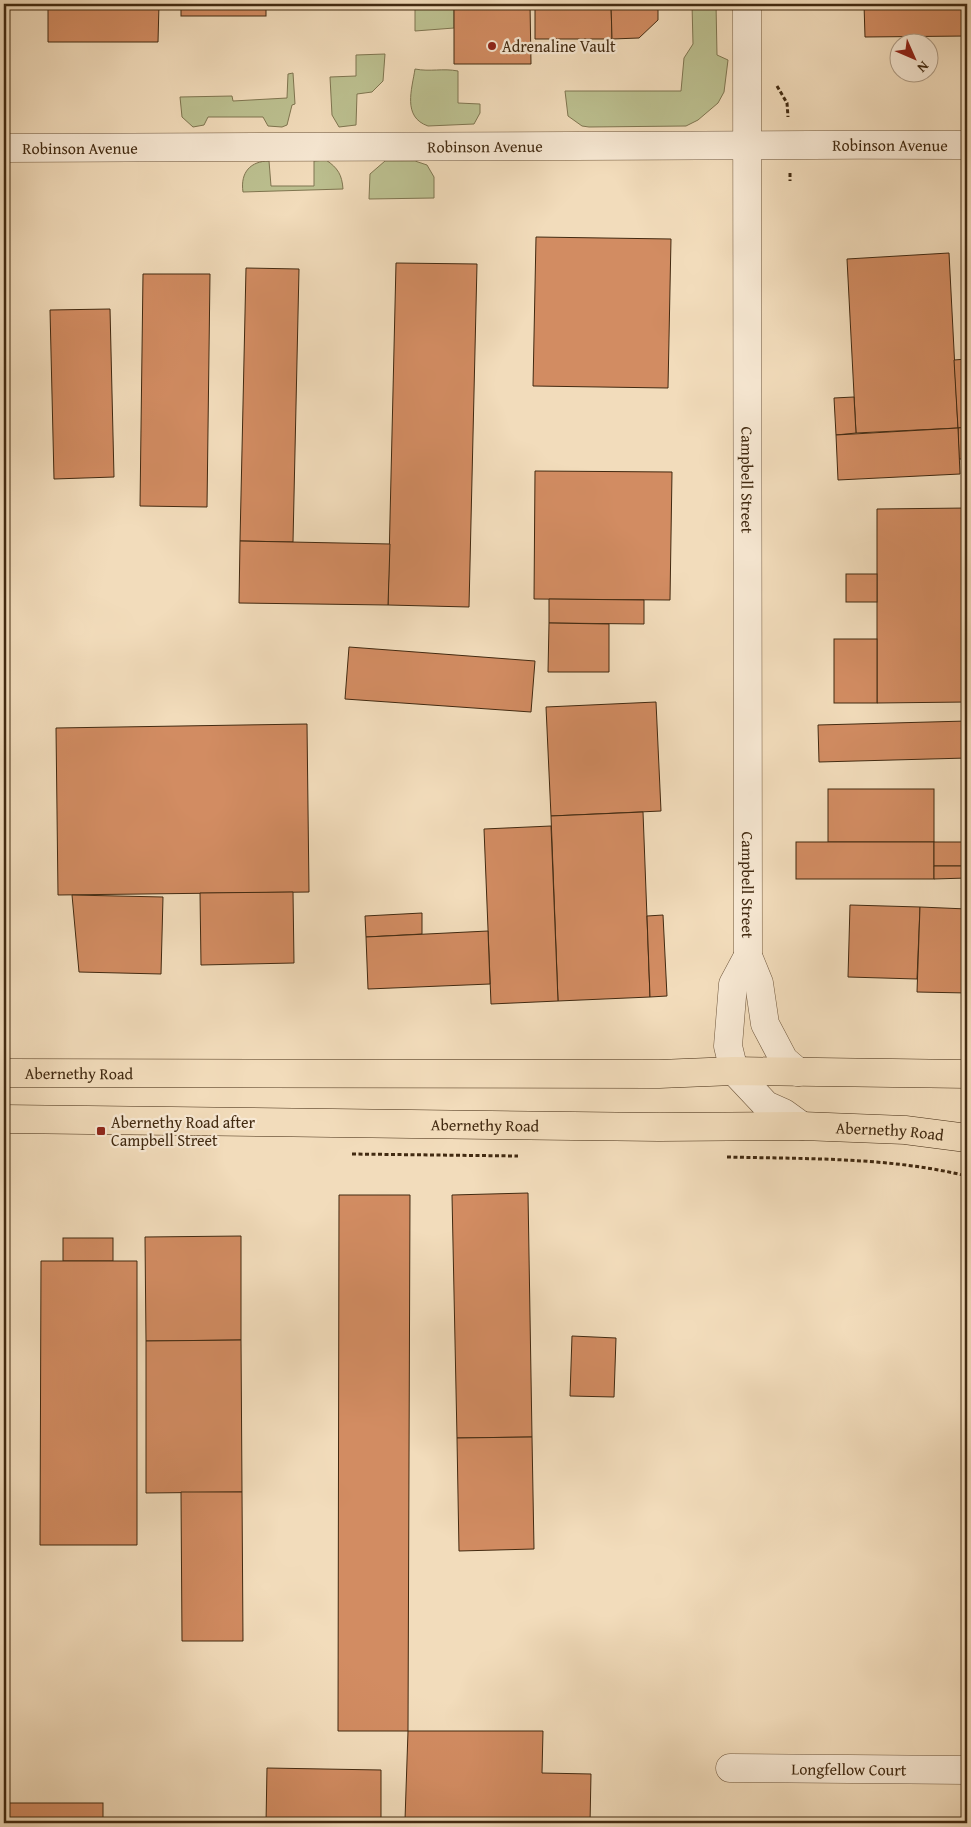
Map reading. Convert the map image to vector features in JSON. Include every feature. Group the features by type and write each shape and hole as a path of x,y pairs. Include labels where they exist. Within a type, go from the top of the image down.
{"main road":[{"name":"Abernethy Road","path":"4,1074 659,1074 734,1071 966,1073"},
{"name":"Abernethy Road","path":"4,1119 659,1127 802,1126 905,1130 967,1138"}],"street":[{"name":"Campbell Street","path":"747,4 748,956 759,983 765,1024 784,1060 798,1072"},
{"name":"Robinson Avenue","path":"4,148 367,148 748,144 967,145"},
{"name":"Campbell Street","path":"748,956 733,984 728,1046 734,1071 766,1105 784,1113 802,1126"},
{"name":"Longfellow Court","path":"730,1768 967,1770"}],"path":[{"path":"774,81 787,104 790,181"}],"green space":[{"path":"415,4 454,4 454,28 415,31"},
{"path":"692,4 716,4 717,55 728,60 724,92 718,103 698,120 686,126 589,127 582,126 568,116 565,91 681,91 684,58 693,44"},
{"path":"385,54 383,81 372,92 357,94 356,125 339,127 332,115 330,77 356,76 356,55"},
{"path":"415,69 458,71 458,103 480,104 480,113 474,124 428,126 420,122 415,116 411,102"},
{"path":"293,73 295,104 292,105 287,125 282,127 268,126 263,117 208,117 204,125 193,127 182,117 180,97 232,96 233,101 287,98 288,74"},
{"path":"326,160 339,172 343,189 243,192 245,173 257,163 269,161 271,186 314,186 314,161"},
{"path":"385,161 415,161 427,165 434,177 434,198 369,199 370,174"}],"building":[{"path":"48,4 159,4 158,42 48,42"},
{"path":"181,4 266,4 266,16 181,16"},
{"name":"Adrenaline Vault","path":"454,4 530,4 531,64 454,64"},
{"path":"535,4 611,4 612,39 535,39"},
{"path":"611,4 658,4 658,20 639,38 612,39"},
{"path":"864,4 967,4 967,36 938,36 938,32 888,32 888,37 865,37"},
{"path":"536,237 671,239 668,388 533,386"},
{"path":"949,253 958,428 856,433 847,259"},
{"path":"396,263 477,264 469,607 388,605"},
{"path":"246,268 299,269 293,542 240,541"},
{"path":"143,274 210,274 207,507 140,506"},
{"path":"110,309 114,477 54,479 50,310"},
{"path":"967,359 967,427 958,428 954,360"},
{"path":"854,397 856,433 836,435 834,398"},
{"path":"967,427 967,459 959,459 958,428"},
{"path":"958,428 960,474 838,480 836,435"},
{"path":"535,471 672,472 670,600 534,599"},
{"path":"967,508 967,702 877,703 877,509"},
{"path":"240,541 390,544 388,605 239,603"},
{"path":"846,574 877,574 877,602 846,602"},
{"path":"549,599 644,600 644,624 549,623"},
{"path":"549,623 609,624 609,672 548,672"},
{"path":"834,639 877,639 877,703 834,703"},
{"path":"349,647 535,661 531,712 345,699"},
{"path":"656,702 661,811 551,816 546,707"},
{"path":"967,721 967,758 819,762 818,725"},
{"path":"307,724 309,892 58,895 56,728"},
{"path":"828,789 934,789 934,842 828,842"},
{"path":"643,812 650,997 558,1001 551,816"},
{"path":"551,826 558,1001 491,1004 484,829"},
{"path":"796,842 934,842 934,879 796,879"},
{"path":"934,842 967,842 967,866 934,866"},
{"path":"934,866 967,866 967,878 934,879"},
{"path":"293,892 294,963 201,965 200,893"},
{"path":"72,895 163,897 161,974 79,972"},
{"path":"850,905 920,907 917,979 848,977"},
{"path":"920,907 967,909 967,993 917,992"},
{"path":"422,913 422,934 366,937 365,916"},
{"path":"663,915 667,996 650,997 647,916"},
{"path":"488,931 490,984 368,989 366,937"},
{"path":"528,1193 532,1437 457,1438 452,1195"},
{"path":"339,1195 410,1195 408,1731 338,1731"},
{"path":"241,1236 241,1340 146,1341 145,1237"},
{"path":"63,1238 113,1238 113,1261 63,1261"},
{"path":"41,1261 137,1261 137,1545 40,1545"},
{"path":"572,1336 616,1338 614,1397 570,1396"},
{"path":"241,1340 242,1492 146,1493 146,1341"},
{"path":"532,1437 534,1549 459,1551 457,1438"},
{"path":"181,1492 242,1492 243,1641 182,1641"},
{"path":"408,1731 543,1731 542,1773 591,1774 590,1823 266,1823 267,1768 381,1770 381,1820 405,1820"},
{"path":"4,1803 103,1803 103,1823 4,1823"}],"place":[{"name":"Adrenaline Vault","path":"492,46"},
{"name":"Abernethy Road after Campbell Street","path":"101,1131"}]}
